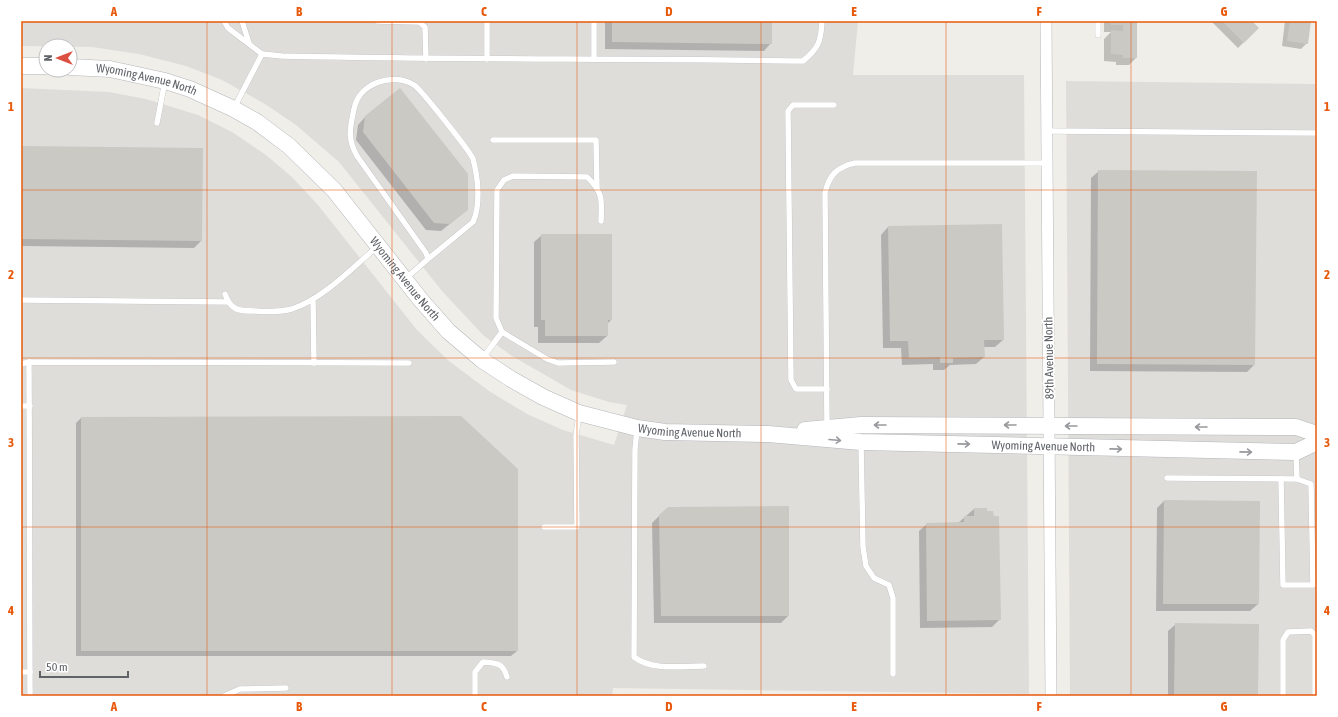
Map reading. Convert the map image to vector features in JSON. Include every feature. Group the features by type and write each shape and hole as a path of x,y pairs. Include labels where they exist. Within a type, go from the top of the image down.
{"street":[{"name":"89th Avenue North","path":"1046,21 1046,162 1052,696"},
{"path":"21,66 38,66"},
{"name":"Wyoming Avenue North","path":"78,67 110,69 165,81 190,89 234,109 257,122 289,146 318,172 348,207 404,279 448,332 482,360 511,379 543,397 579,413 637,428 665,432 768,434 861,442 1025,446 1050,448 1296,452 1317,442"},
{"name":"Wyoming Avenue North","path":"768,434 861,425 1296,427 1317,434"}],"lane":[{"path":"224,21 228,28 262,54 282,56 426,59 594,58 803,60 815,51 821,38 822,21"},
{"path":"242,21 249,43"},
{"path":"377,21 419,22 425,27 426,59"},
{"path":"487,21 487,59"},
{"path":"594,21 594,58"},
{"path":"1098,21 1098,35"},
{"path":"234,109 262,54"},
{"path":"404,279 428,259 472,222 477,213 477,184 473,158 415,86 400,80 371,84 361,92 355,102 350,128 350,144 426,253 428,259"},
{"path":"157,123 165,81"},
{"path":"827,389 796,389 791,380 788,111 793,105 834,105"},
{"path":"1046,131 1317,133"},
{"path":"493,140 596,140 597,187 602,199 601,221"},
{"path":"827,428 825,193 828,181 834,171 844,165 855,163 1046,162"},
{"path":"597,187 587,177 513,176 504,180 497,190 496,318 502,332 547,360 558,364 614,362"},
{"path":"225,294 228,302 238,311 276,312 292,308 312,300 378,246"},
{"path":"21,300 228,302"},
{"path":"312,300 314,363"},
{"path":"482,360 502,332"},
{"path":"21,359 30,362"},
{"path":"30,362 30,696"},
{"path":"21,364 30,362 409,363"},
{"path":"21,406 30,406"},
{"path":"544,527 577,527 576,435 579,413"},
{"path":"637,428 635,449 634,657 642,663 654,666 704,666"},
{"path":"861,442 866,566 874,578 888,585 893,598 893,674"},
{"path":"1296,452 1297,479"},
{"path":"1167,478 1297,479 1311,484 1313,585 1283,585 1281,479"},
{"path":"1283,696 1283,640 1288,632 1311,632 1315,635 1315,696"},
{"path":"475,696 475,672 483,662 498,662 504,668 507,677"},
{"path":"21,672 30,672"},
{"path":"224,696 240,689 286,688"}],"shaded area":[{"path":"21,21 858,21 853,75 1024,75 1029,694 613,688 612,696 21,696 21,88 109,92 146,99 198,115 232,132 266,155 292,177 318,205 417,330 449,361 489,391 527,414 563,430 614,445 627,405 609,402 571,390 512,356 484,336 442,291 339,162 296,125 265,104 222,80 186,66 139,54 92,47 78,47 78,38 38,38 38,46 21,46"},
{"path":"1066,81 1317,84 1317,696 1070,696"}],"building":[{"path":"612,21 772,21 772,44 612,42"},
{"path":"1111,21 1137,21 1137,58 1123,58 1123,55 1111,54 1111,30 1123,31 1123,25 1111,25"},
{"path":"1222,21 1252,21 1259,28 1244,43"},
{"path":"1290,21 1311,21 1308,44 1287,41"},
{"path":"400,88 468,174 468,210 449,224 434,223 363,132 365,116"},
{"path":"21,146 203,148 202,241 21,239"},
{"path":"1098,170 1257,171 1255,365 1097,364"},
{"path":"1002,224 1004,340 984,340 985,357 953,358 953,363 940,363 940,357 909,358 908,341 890,341 888,226"},
{"path":"541,234 612,234 612,320 608,320 608,336 545,336 545,320 541,320"},
{"path":"461,416 518,469 518,651 81,651 81,417"},
{"path":"1164,500 1260,501 1259,604 1163,604"},
{"path":"789,506 789,616 661,616 659,515 668,507"},
{"path":"974,508 987,508 987,511 993,511 994,516 999,516 1001,620 927,621 926,523 964,522 964,516 974,516"},
{"path":"1175,623 1259,624 1258,696 1174,696"}]}
